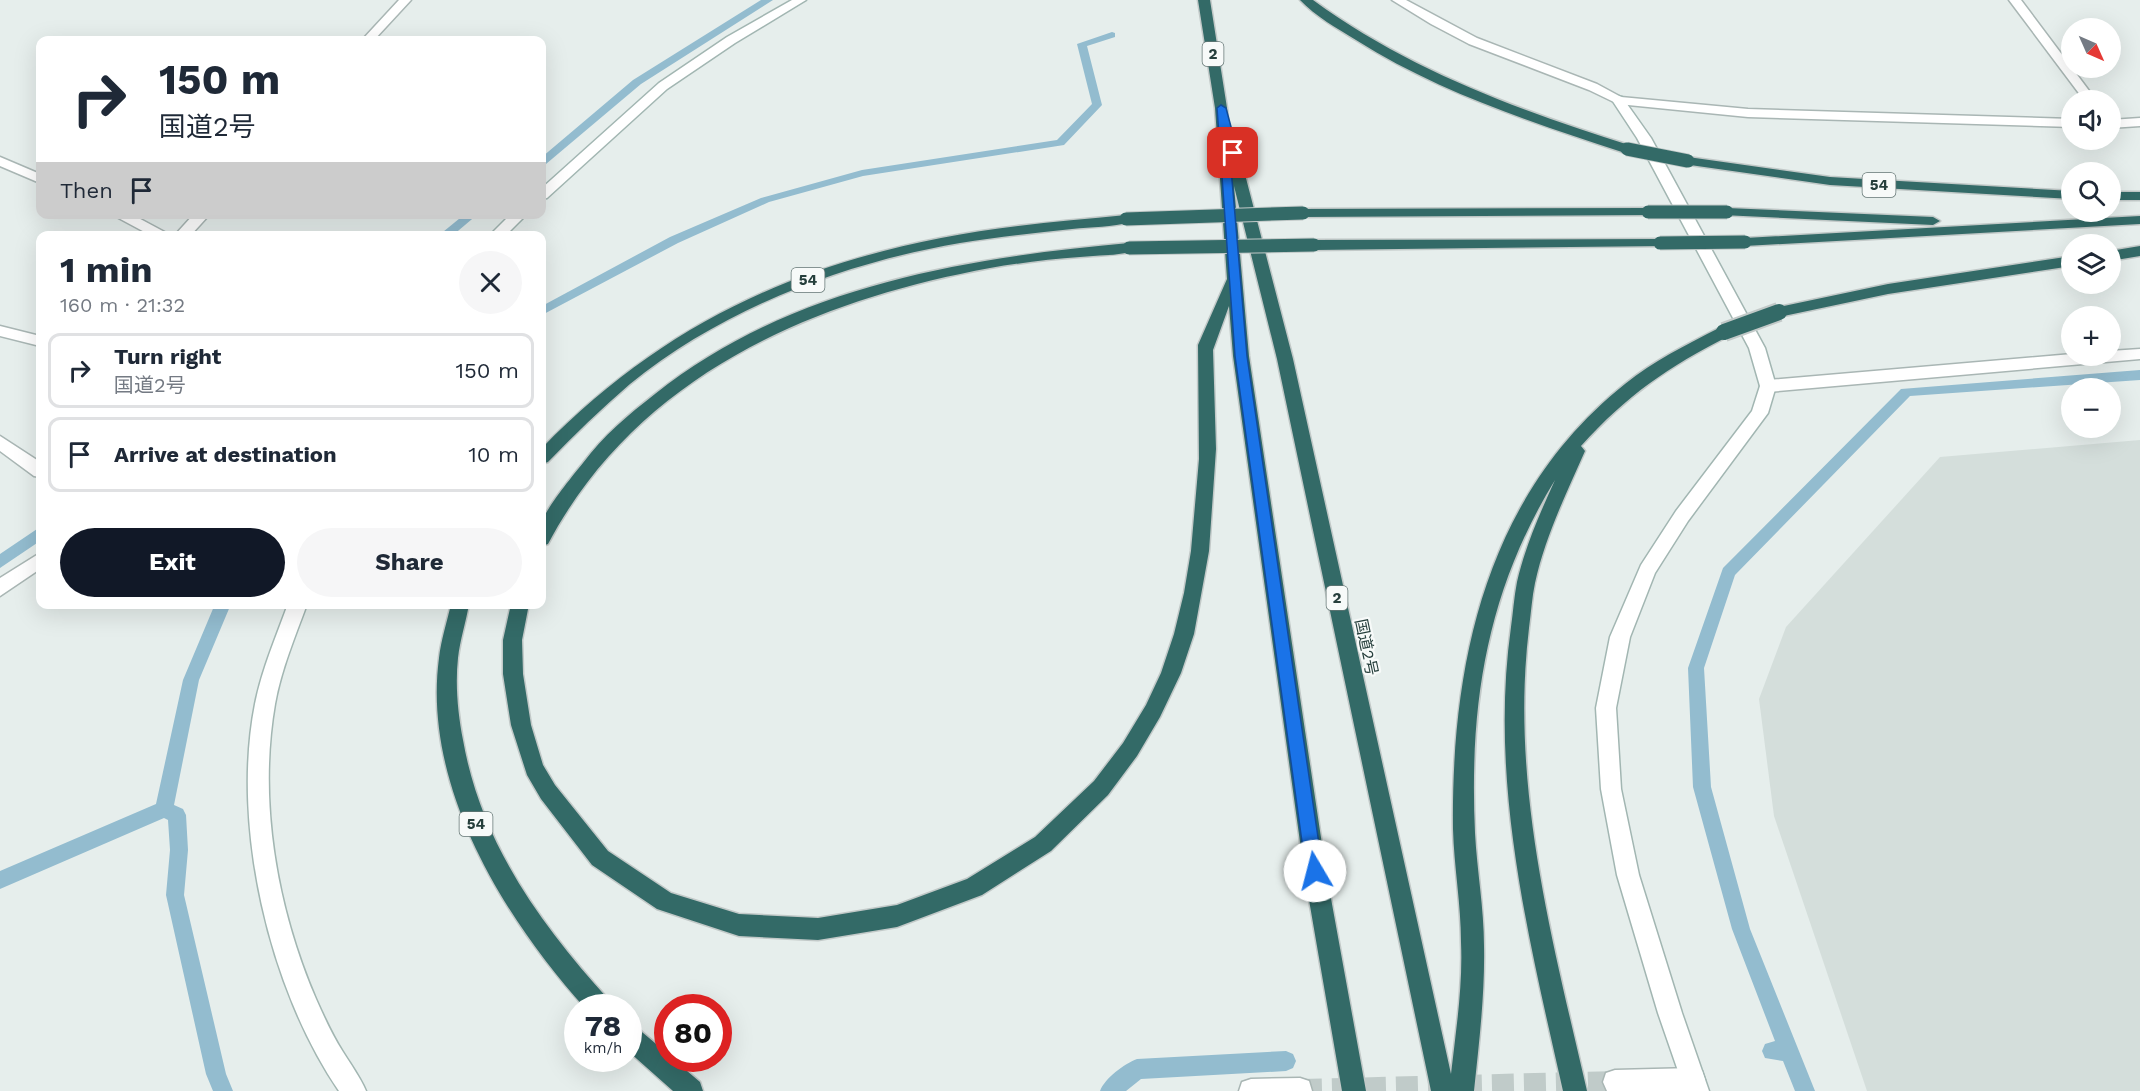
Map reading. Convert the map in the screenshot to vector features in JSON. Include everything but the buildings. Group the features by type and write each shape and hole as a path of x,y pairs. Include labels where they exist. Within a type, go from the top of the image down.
{"highway":[{"name":"国道2号","path":"1204,0 1221,108 1241,356 1313,860 1354,1091"},
{"name":"54","path":"1306,0 1385,51 1470,94 1531,118 1628,149 1688,161 1830,181 2061,194"},
{"name":"国道2号","path":"1221,108 1285,358 1443,1091"},
{"path":"2121,196 2140,196"},
{"name":"54","path":"546,453 569,426 618,383 669,347 720,318 775,292 842,268 940,242 1126,219 1303,213 1727,212 2031,225 2140,220"},
{"path":"546,529 581,477 624,427 674,386 722,354 773,326 882,285 938,272 1064,252 1129,248 1314,244 1745,242 2031,225"},
{"path":"2121,254 2140,251"},
{"path":"1462,1091 1473,958 1464,831 1466,734 1475,657 1493,586 1520,523 1558,463 1591,423 1630,388 1675,357 1724,332 1779,312 1839,297 1898,286 2061,263"},
{"path":"519,609 512,644 518,708 533,766 562,818 600,859 648,895 707,919 780,930 862,926 928,908 970,889 991,879 1049,839 1099,791 1140,736 1174,669 1194,602 1203,534 1207,450 1206,344 1235,278"},
{"path":"1575,1091 1539,934 1522,831 1513,742 1516,658 1526,583 1546,518 1591,423"},
{"name":"54","path":"458,609 452,629 447,685 452,746 466,801 492,861 528,921 574,981 587,994"},
{"path":"642,1047 691,1091"}],"street":[{"path":"372,36 405,0"},
{"path":"546,191 663,86 731,40 800,0"},
{"path":"1398,0 1473,41 1593,87 1618,100 1748,112 2061,123"},
{"path":"2015,0 2082,90"},
{"path":"1615,1082 1695,1085 1670,1013 1628,875 1611,789 1606,708 1620,637 1647,570 1682,516 1760,413 1768,387 1757,348 1644,138 1618,100"},
{"path":"2121,123 2140,122"},
{"path":"0,161 36,178"},
{"path":"129,219 154,231"},
{"path":"186,231 198,219"},
{"path":"501,231 515,219"},
{"path":"0,331 36,340"},
{"path":"1768,387 2140,354"},
{"path":"0,442 36,468"},
{"path":"0,588 36,563"},
{"path":"296,609 278,659 263,716 258,816 264,868 301,994 336,1067 354,1091"},
{"path":"1251,1091 1300,1090"}],"shaded area":[{"path":"2140,440 2140,1091 1867,1091 1774,816 1759,699 1786,627 1940,457"}],"waterway":[{"path":"546,159 637,82 768,0"},
{"path":"546,309 674,240 765,200 862,173 1060,143 1097,105 1082,44 1112,35"},
{"path":"451,231 466,219"},
{"path":"1805,1091 1741,929 1702,787 1696,668 1728,572 1906,392 2140,375"},
{"path":"0,562 36,536"},
{"path":"164,809 191,680 221,609"},
{"path":"0,880 164,809"},
{"path":"164,809 177,815 179,850 175,895 216,1074 223,1091"},
{"path":"1772,1051 1789,1051"},
{"path":"1110,1091 1137,1069 1286,1061"}],"tunnel":[{"path":"1300,1090 1615,1082"}],"route":[{"path":"1233,153 1221,108 1241,356 1315,871"}]}
